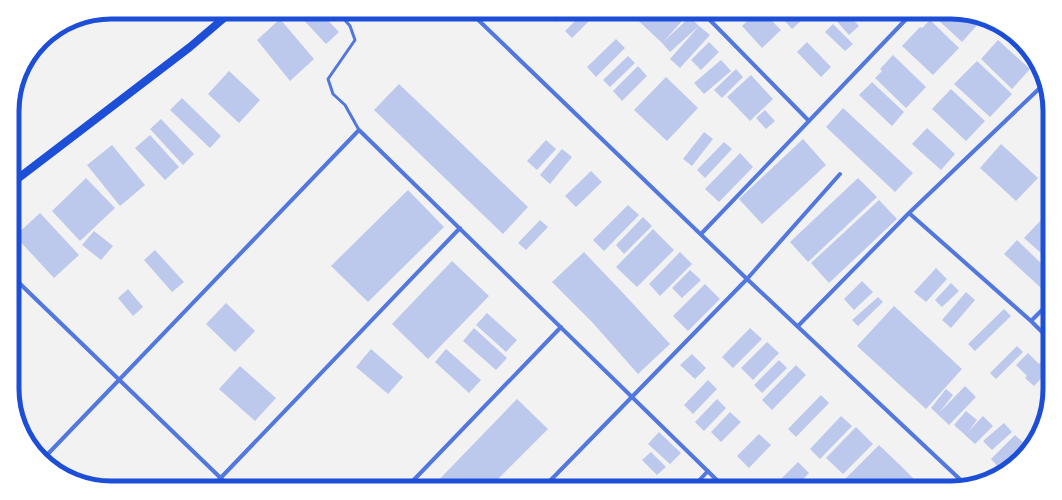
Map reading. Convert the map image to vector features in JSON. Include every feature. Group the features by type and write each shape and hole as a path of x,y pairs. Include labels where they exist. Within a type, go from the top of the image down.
{"main road":[{"path":"19,178 190,47 223,19"}],"street":[{"path":"477,19 747,279 961,480"},
{"path":"709,19 809,121"},
{"path":"701,234 906,19"},
{"path":"798,326 909,213 1040,88"},
{"path":"47,455 359,130 718,481"},
{"path":"550,481 747,279 840,174"},
{"path":"909,213 1043,333"},
{"path":"218,481 460,228"},
{"path":"19,283 224,481"},
{"path":"1031,321 1043,309"},
{"path":"413,481 561,327"},
{"path":"699,481 708,471"}],"lane":[{"path":"344,19 350,26 356,40 328,79 333,94 345,105 359,130"}],"building":[{"path":"280,19 314,59 290,81 257,40"},
{"path":"303,19 327,19 339,32 326,44"},
{"path":"577,19 591,19 572,38 565,31"},
{"path":"636,19 684,19 664,41 688,19 692,19 699,26 670,52"},
{"path":"750,19 770,19 781,30 762,48 742,26"},
{"path":"783,19 803,19 792,29"},
{"path":"835,19 852,19 859,26 849,35"},
{"path":"937,19 963,20 979,23 962,42"},
{"path":"930,20 959,48 933,75 902,46 920,27 922,28"},
{"path":"833,24 853,44 845,51 825,32"},
{"path":"699,26 710,35 680,68 670,59"},
{"path":"616,39 625,48 596,77 587,67"},
{"path":"1008,39 1016,46 1027,59 1007,40"},
{"path":"998,40 1030,69 1012,89 981,59"},
{"path":"709,42 719,52 701,70 691,60"},
{"path":"807,42 831,67 821,77 797,52"},
{"path":"893,55 926,87 906,108 875,78 882,71 880,69"},
{"path":"628,56 635,63 610,87 603,80"},
{"path":"721,60 731,71 704,94 694,83"},
{"path":"977,61 1012,94 990,117 954,84"},
{"path":"638,66 647,76 622,101 613,91"},
{"path":"736,69 743,77 722,98 714,90"},
{"path":"229,71 260,100 239,123 208,94"},
{"path":"751,75 773,99 750,121 727,97"},
{"path":"666,77 698,108 667,141 634,110"},
{"path":"872,82 904,112 892,126 859,95"},
{"path":"399,84 528,207 503,234 374,110"},
{"path":"951,89 985,121 966,141 932,109"},
{"path":"182,98 221,136 210,148 170,110"},
{"path":"843,108 913,173 895,192 826,127"},
{"path":"765,110 775,121 766,129 756,118"},
{"path":"161,119 194,154 183,165 150,129"},
{"path":"927,128 955,154 941,170 912,144"},
{"path":"704,132 713,139 692,166 683,159"},
{"path":"150,135 179,167 165,180 135,148"},
{"path":"803,139 826,165 762,224 739,199"},
{"path":"546,140 556,149 537,170 527,161"},
{"path":"724,142 732,149 705,178 697,170"},
{"path":"1001,144 1038,178 1016,201 980,168"},
{"path":"112,145 145,185 120,206 87,165"},
{"path":"562,149 572,157 550,184 540,175"},
{"path":"740,153 753,167 719,202 705,189"},
{"path":"591,171 602,182 576,207 565,196"},
{"path":"86,178 115,208 80,241 52,211"},
{"path":"858,178 877,197 808,262 790,242"},
{"path":"408,190 444,227 368,302 331,266"},
{"path":"879,200 897,219 829,283 811,263"},
{"path":"628,205 639,215 604,251 593,240"},
{"path":"40,213 79,255 54,278 19,240 19,232"},
{"path":"643,217 652,226 624,254 616,245"},
{"path":"1042,219 1043,220 1043,255 1024,238"},
{"path":"540,220 548,227 526,250 518,243"},
{"path":"653,229 674,250 637,287 616,267"},
{"path":"94,231 113,246 101,260 82,245"},
{"path":"1017,240 1043,265 1043,286 1041,288 1004,254"},
{"path":"155,250 184,282 172,292 144,260"},
{"path":"584,252 670,344 638,374 592,322 552,282"},
{"path":"680,252 692,264 660,296 649,284"},
{"path":"452,261 489,296 428,359 392,324"},
{"path":"936,268 947,279 926,302 914,292"},
{"path":"690,270 701,280 682,298 672,288"},
{"path":"862,281 873,292 854,310 844,299"},
{"path":"951,283 959,291 942,307 935,300"},
{"path":"705,284 720,299 688,331 673,316"},
{"path":"128,289 143,307 133,316 118,298"},
{"path":"966,292 975,300 951,328 942,320"},
{"path":"878,297 883,302 858,326 852,320"},
{"path":"226,303 255,331 235,352 206,324"},
{"path":"894,306 962,369 926,409 857,346"},
{"path":"1004,309 1011,316 975,351 968,344"},
{"path":"487,313 517,340 506,352 476,325"},
{"path":"474,328 507,358 496,370 463,341"},
{"path":"750,328 762,339 733,368 722,357"},
{"path":"767,342 779,353 753,380 741,368"},
{"path":"1017,346 1023,352 996,379 990,373"},
{"path":"371,349 403,377 388,394 356,367"},
{"path":"446,349 481,380 469,393 435,362"},
{"path":"1028,353 1039,364 1043,359 1043,376 1034,386 1025,378 1027,376 1016,365"},
{"path":"692,354 706,368 695,379 680,365"},
{"path":"779,360 787,368 762,393 754,385"},
{"path":"796,365 806,375 772,410 762,400"},
{"path":"240,366 276,398 255,421 219,389"},
{"path":"708,380 717,389 693,414 684,405"},
{"path":"965,386 976,397 949,425 931,408 946,389 953,395 939,413"},
{"path":"821,395 829,403 796,437 788,429"},
{"path":"517,399 548,429 496,481 438,481"},
{"path":"717,399 726,408 704,431 695,422"},
{"path":"966,411 977,420 968,432 983,416 993,426 975,444 954,425"},
{"path":"730,412 741,422 721,442 711,432"},
{"path":"841,416 852,426 820,459 810,449"},
{"path":"1004,423 1012,432 992,450 983,441"},
{"path":"856,427 873,444 843,474 826,458"},
{"path":"659,432 681,453 670,464 648,444"},
{"path":"759,434 771,445 749,468 737,456"},
{"path":"1015,435 1025,444 1009,460 998,467 991,459"},
{"path":"879,445 916,481 847,481 845,479"},
{"path":"651,452 666,467 657,475 642,460"},
{"path":"798,462 809,473 802,481 779,481"}]}
